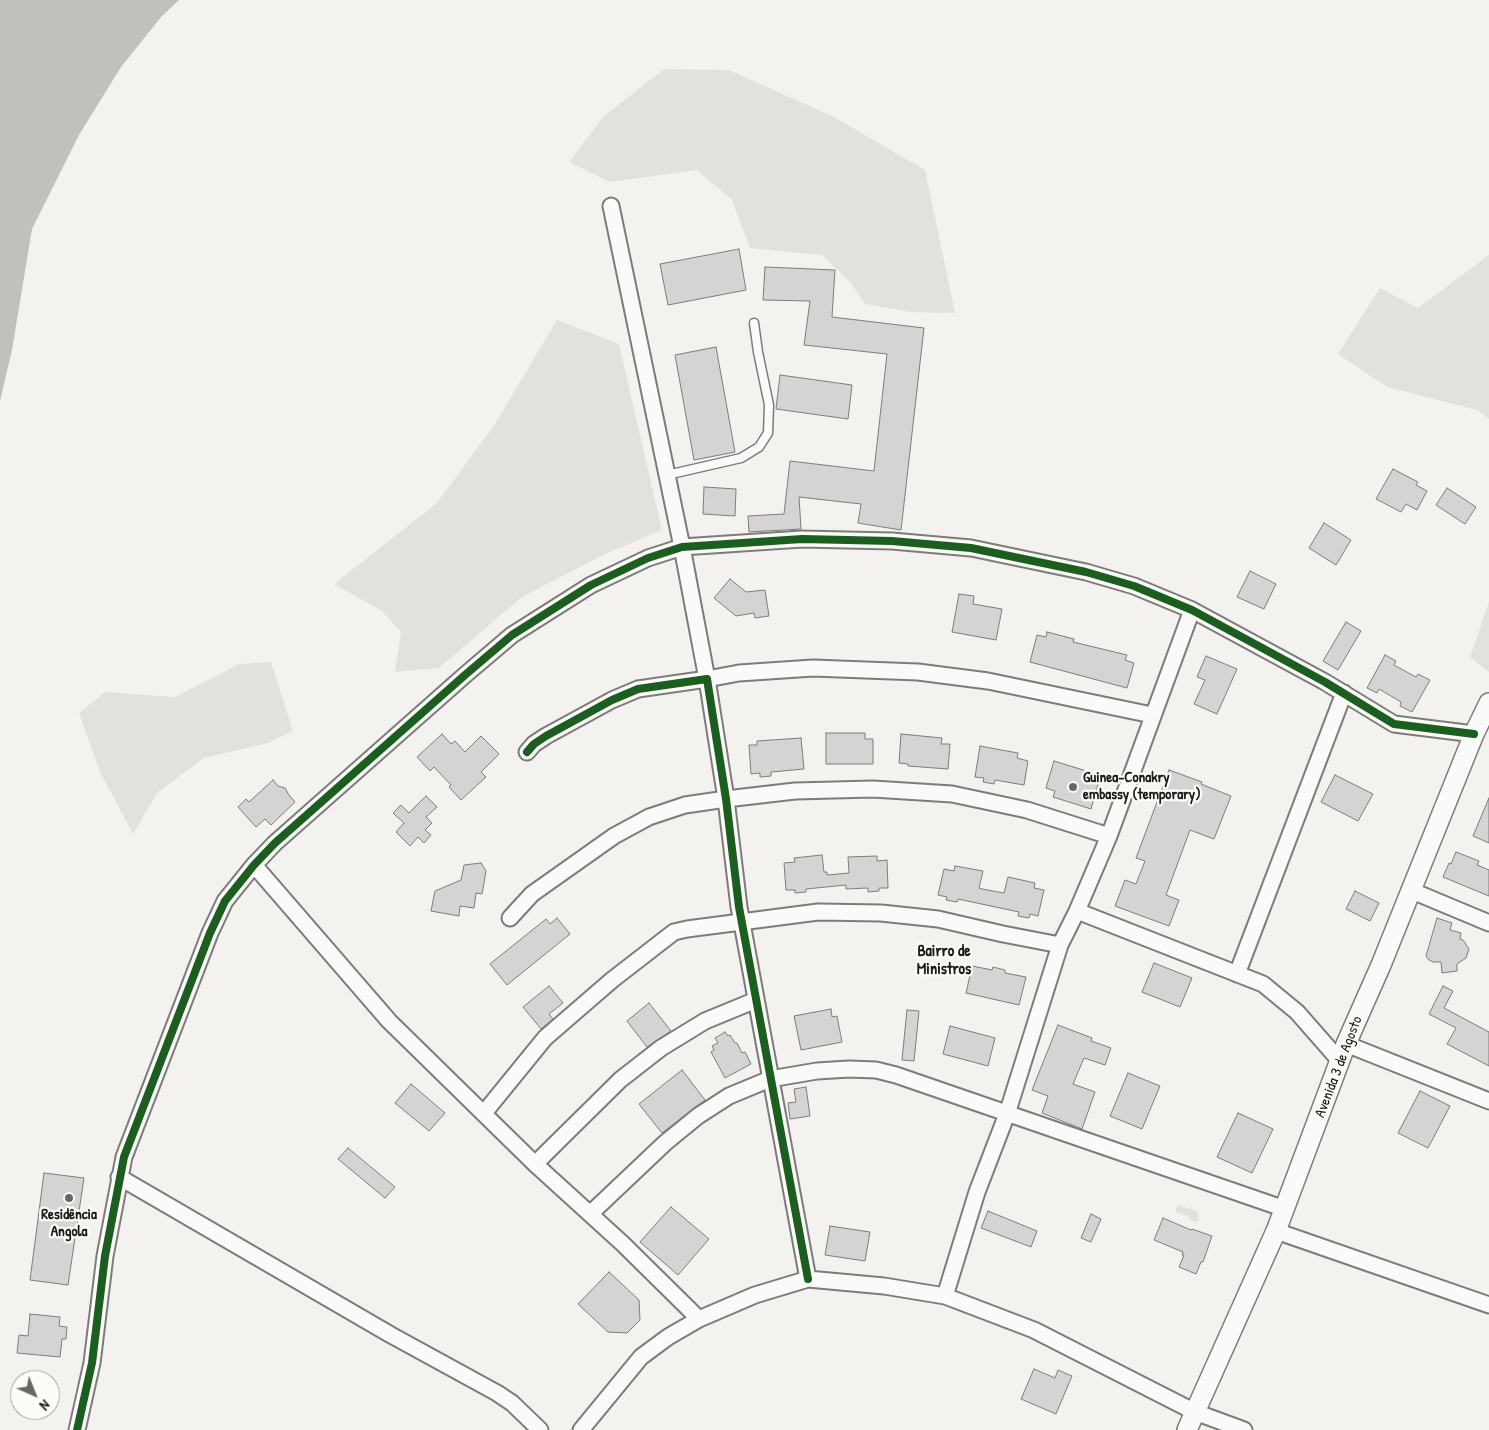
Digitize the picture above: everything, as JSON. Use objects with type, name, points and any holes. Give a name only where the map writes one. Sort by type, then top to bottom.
[{"type":"street","points":[[612,206],[707,678],[726,799],[742,922],[808,1279]]},
{"type":"street","points":[[77,1430],[92,1363],[105,1256],[124,1157],[210,933],[225,901],[254,865],[275,843],[428,707],[512,635],[591,585],[648,558],[682,547],[802,539],[892,541],[971,548],[1086,572],[1134,586],[1192,610],[1344,694],[1394,724],[1474,734]]},
{"type":"street","points":[[946,1296],[978,1192],[1007,1114],[1060,945],[1077,912],[1109,836],[1192,610]]},
{"type":"street","points":[[527,752],[534,744],[546,736],[612,700],[638,689],[739,673],[812,668],[918,672],[988,681],[1152,716]]},
{"type":"street","points":[[1237,974],[1344,694]]},
{"type":"street","name":"Avenida 3 de Agosto","points":[[1187,1430],[1276,1231],[1343,1052],[1474,734],[1489,703]]},
{"type":"street","points":[[510,918],[532,894],[614,836],[649,817],[685,805],[726,799],[795,790],[873,790],[952,794],[1027,810],[1109,836]]},
{"type":"street","points":[[254,865],[389,1021],[535,1164],[674,1293],[699,1319]]},
{"type":"street","points":[[1410,890],[1489,923]]},
{"type":"street","points":[[484,1113],[545,1038],[612,980],[664,939],[674,932],[687,928],[818,912],[881,913],[938,919],[1060,945]]},
{"type":"street","points":[[1077,912],[1263,984],[1343,1052],[1489,1101]]},
{"type":"street","points":[[535,1164],[620,1080],[661,1048],[705,1021],[756,1000]]},
{"type":"street","points":[[590,1214],[665,1143],[698,1116],[729,1096],[770,1079],[817,1071],[876,1070],[896,1075],[1284,1209]]},
{"type":"street","points":[[119,1176],[391,1335],[497,1393],[512,1403],[540,1430]]},
{"type":"street","points":[[1276,1231],[1489,1305]]},
{"type":"street","points":[[580,1430],[641,1357],[668,1337],[699,1319],[755,1295],[808,1279],[884,1286],[946,1296],[1034,1330],[1195,1412],[1244,1430]]},
{"type":"lane","points":[[667,475],[742,458],[759,447],[768,433],[770,406],[758,352],[754,323]]},
{"type":"shaded area","points":[[0,0],[179,0],[162,16],[121,67],[79,135],[32,229],[12,350],[0,401]]},
{"type":"shaded area","points":[[664,69],[729,70],[834,117],[925,170],[955,313],[911,312],[865,304],[850,282],[822,255],[750,248],[732,200],[697,170],[610,182],[569,162],[603,117]]},
{"type":"shaded area","points":[[1489,255],[1489,419],[1477,410],[1387,387],[1338,354],[1380,288],[1418,308]]},
{"type":"shaded area","points":[[557,320],[619,344],[662,530],[605,554],[522,597],[439,668],[395,672],[401,632],[382,611],[334,584],[437,503],[495,424]]},
{"type":"shaded area","points":[[1489,602],[1489,672],[1470,657]]},
{"type":"shaded area","points":[[271,662],[293,731],[268,743],[204,758],[157,793],[133,834],[100,772],[79,713],[105,692],[175,697],[239,664]]},
{"type":"shaded area","points":[[1178,1205],[1198,1211],[1199,1220],[1196,1222],[1192,1221],[1189,1217],[1177,1213]]},
{"type":"building","points":[[739,249],[746,290],[668,305],[660,264]]},
{"type":"building","points":[[765,267],[835,270],[832,317],[924,328],[901,530],[858,523],[861,504],[799,497],[801,529],[749,532],[748,516],[784,514],[790,461],[874,471],[887,354],[804,345],[810,301],[763,300]]},
{"type":"building","points":[[716,347],[735,452],[694,460],[675,355]]},
{"type":"building","points":[[780,375],[852,385],[848,419],[776,409]]},
{"type":"building","points":[[1393,469],[1418,482],[1416,485],[1427,491],[1417,510],[1406,504],[1401,512],[1376,499]]},
{"type":"building","points":[[704,487],[736,489],[735,516],[703,514]]},
{"type":"building","points":[[1447,488],[1476,507],[1465,524],[1436,505]]},
{"type":"building","points":[[1324,523],[1351,540],[1336,565],[1309,548]]},
{"type":"building","points":[[1250,571],[1276,584],[1264,609],[1237,597]]},
{"type":"building","points":[[730,579],[746,592],[765,590],[769,616],[755,618],[754,613],[736,616],[714,598]]},
{"type":"building","points":[[959,594],[974,596],[973,604],[1002,609],[996,640],[952,632]]},
{"type":"building","points":[[1346,622],[1361,631],[1338,670],[1323,661]]},
{"type":"building","points":[[1047,632],[1074,639],[1073,642],[1127,655],[1125,660],[1134,663],[1127,688],[1030,662],[1037,635],[1046,637]]},
{"type":"building","points":[[1385,655],[1396,661],[1394,665],[1416,677],[1418,674],[1430,680],[1412,712],[1400,706],[1401,702],[1379,689],[1377,693],[1367,688]]},
{"type":"building","points":[[1206,656],[1237,669],[1217,714],[1194,704],[1205,680],[1197,677]]},
{"type":"building","points":[[826,733],[865,733],[865,739],[873,739],[873,764],[826,764]]},
{"type":"building","points":[[442,734],[451,744],[455,741],[465,752],[481,736],[499,754],[481,772],[486,777],[461,800],[449,787],[451,785],[434,767],[430,771],[417,757]]},
{"type":"building","points":[[901,734],[942,738],[941,744],[950,744],[948,769],[908,766],[908,764],[899,763]]},
{"type":"building","points":[[801,738],[804,769],[771,772],[771,776],[760,777],[760,773],[751,774],[749,745],[757,745],[757,741]]},
{"type":"building","points":[[980,746],[1018,753],[1017,758],[1028,761],[1024,785],[995,780],[994,784],[983,782],[984,778],[975,777]]},
{"type":"building","points":[[1054,761],[1093,773],[1091,779],[1099,781],[1091,809],[1053,797],[1055,791],[1046,788]]},
{"type":"building","points":[[1169,770],[1202,782],[1201,784],[1231,796],[1214,839],[1190,830],[1166,895],[1179,900],[1169,926],[1115,906],[1125,880],[1136,884],[1145,861],[1136,858]]},
{"type":"building","points":[[1335,775],[1373,794],[1358,821],[1321,802]]},
{"type":"building","points":[[273,780],[278,786],[285,788],[295,802],[271,825],[265,819],[256,827],[238,807],[246,799],[249,802]]},
{"type":"building","points":[[426,796],[437,807],[426,817],[432,823],[425,830],[431,835],[424,843],[418,837],[410,846],[396,832],[404,823],[393,813],[401,805],[409,813]]},
{"type":"building","points":[[1489,798],[1489,843],[1473,836]]},
{"type":"building","points":[[1456,852],[1479,861],[1477,865],[1489,870],[1489,896],[1443,877]]},
{"type":"building","points":[[822,855],[824,872],[827,872],[827,875],[849,873],[848,857],[877,856],[877,861],[887,860],[888,888],[879,888],[879,891],[868,892],[868,888],[846,889],[846,885],[806,889],[806,892],[795,893],[795,890],[786,890],[784,863],[795,862],[794,858]]},
{"type":"building","points":[[481,863],[486,871],[482,894],[476,893],[474,908],[460,906],[459,916],[431,911],[435,891],[461,880],[464,865]]},
{"type":"building","points":[[955,866],[983,871],[979,888],[982,889],[1004,893],[1008,877],[1035,883],[1034,888],[1044,890],[1038,916],[1030,914],[1029,918],[1018,916],[1019,912],[958,899],[957,902],[946,900],[947,897],[938,895],[944,869],[954,871]]},
{"type":"building","points":[[1355,891],[1379,903],[1370,921],[1346,909]]},
{"type":"building","points":[[557,918],[570,934],[507,985],[490,964],[546,919],[550,924]]},
{"type":"building","points":[[1437,918],[1452,923],[1450,930],[1461,933],[1460,939],[1463,940],[1469,949],[1466,958],[1457,964],[1457,971],[1442,973],[1441,962],[1433,962],[1426,956]]},
{"type":"building","points":[[1154,963],[1192,978],[1180,1007],[1142,992]]},
{"type":"building","points":[[972,966],[992,970],[993,967],[1005,970],[1005,973],[1026,977],[1019,1005],[966,993]]},
{"type":"building","points":[[549,986],[563,1003],[549,1014],[553,1019],[541,1029],[523,1007]]},
{"type":"building","points":[[1443,986],[1453,991],[1444,1008],[1489,1032],[1489,1066],[1447,1044],[1456,1028],[1429,1014]]},
{"type":"building","points":[[649,1003],[671,1031],[647,1047],[627,1021]]},
{"type":"building","points":[[831,1009],[832,1017],[837,1016],[842,1042],[801,1050],[794,1016]]},
{"type":"building","points":[[907,1010],[919,1011],[914,1061],[902,1060]]},
{"type":"building","points":[[1058,1025],[1092,1038],[1091,1041],[1111,1048],[1105,1065],[1084,1058],[1073,1084],[1095,1092],[1082,1129],[1042,1113],[1048,1096],[1032,1090]]},
{"type":"building","points":[[950,1026],[995,1038],[988,1066],[943,1054]]},
{"type":"building","points":[[725,1032],[737,1043],[742,1053],[745,1052],[751,1064],[725,1078],[711,1052],[714,1050],[712,1046],[718,1043],[715,1038]]},
{"type":"building","points":[[682,1070],[705,1100],[662,1133],[639,1104]]},
{"type":"building","points":[[1128,1073],[1160,1086],[1142,1129],[1110,1116]]},
{"type":"building","points":[[411,1084],[445,1113],[429,1131],[395,1103]]},
{"type":"building","points":[[806,1087],[810,1116],[790,1119],[788,1103],[796,1102],[794,1089]]},
{"type":"building","points":[[1420,1091],[1450,1106],[1428,1148],[1398,1133]]},
{"type":"building","points":[[1238,1113],[1273,1129],[1252,1173],[1217,1157]]},
{"type":"building","points":[[348,1148],[395,1187],[385,1198],[338,1159]]},
{"type":"building","points":[[44,1173],[84,1178],[68,1285],[30,1280]]},
{"type":"building","points":[[671,1207],[709,1239],[678,1275],[640,1242]]},
{"type":"building","points":[[988,1211],[1037,1231],[1031,1247],[981,1228]]},
{"type":"building","points":[[1091,1214],[1101,1219],[1091,1242],[1081,1238]]},
{"type":"building","points":[[1163,1218],[1191,1230],[1212,1236],[1203,1262],[1201,1262],[1196,1274],[1179,1267],[1184,1255],[1182,1255],[1183,1252],[1154,1240]]},
{"type":"building","points":[[830,1226],[870,1232],[865,1261],[825,1255]]},
{"type":"building","points":[[609,1272],[639,1300],[640,1320],[627,1333],[608,1332],[578,1304]]},
{"type":"building","points":[[30,1314],[60,1317],[59,1326],[67,1327],[66,1339],[62,1339],[60,1357],[17,1353],[19,1335],[28,1336]]},
{"type":"building","points":[[1034,1369],[1055,1378],[1058,1370],[1072,1376],[1056,1414],[1021,1399]]},
{"type":"cycle path","points":[[77,1430],[92,1363],[105,1256],[124,1157],[210,933],[225,901],[254,865],[275,843],[465,675],[512,635],[591,585],[648,558],[682,547],[802,539],[892,541],[971,548],[1086,572],[1134,586],[1192,610],[1325,682],[1394,724],[1474,734]]},
{"type":"cycle path","points":[[527,752],[534,744],[546,736],[612,700],[638,689],[707,679],[726,799],[739,907],[808,1279]]},
{"type":"place","name":"Guinea-Conakry embassy (temporary)","points":[[1073,787]]},
{"type":"place","name":"Residência Angola","points":[[69,1198]]},
{"type":"district","name":"Bairro de Ministros","points":[[944,961]]}]
